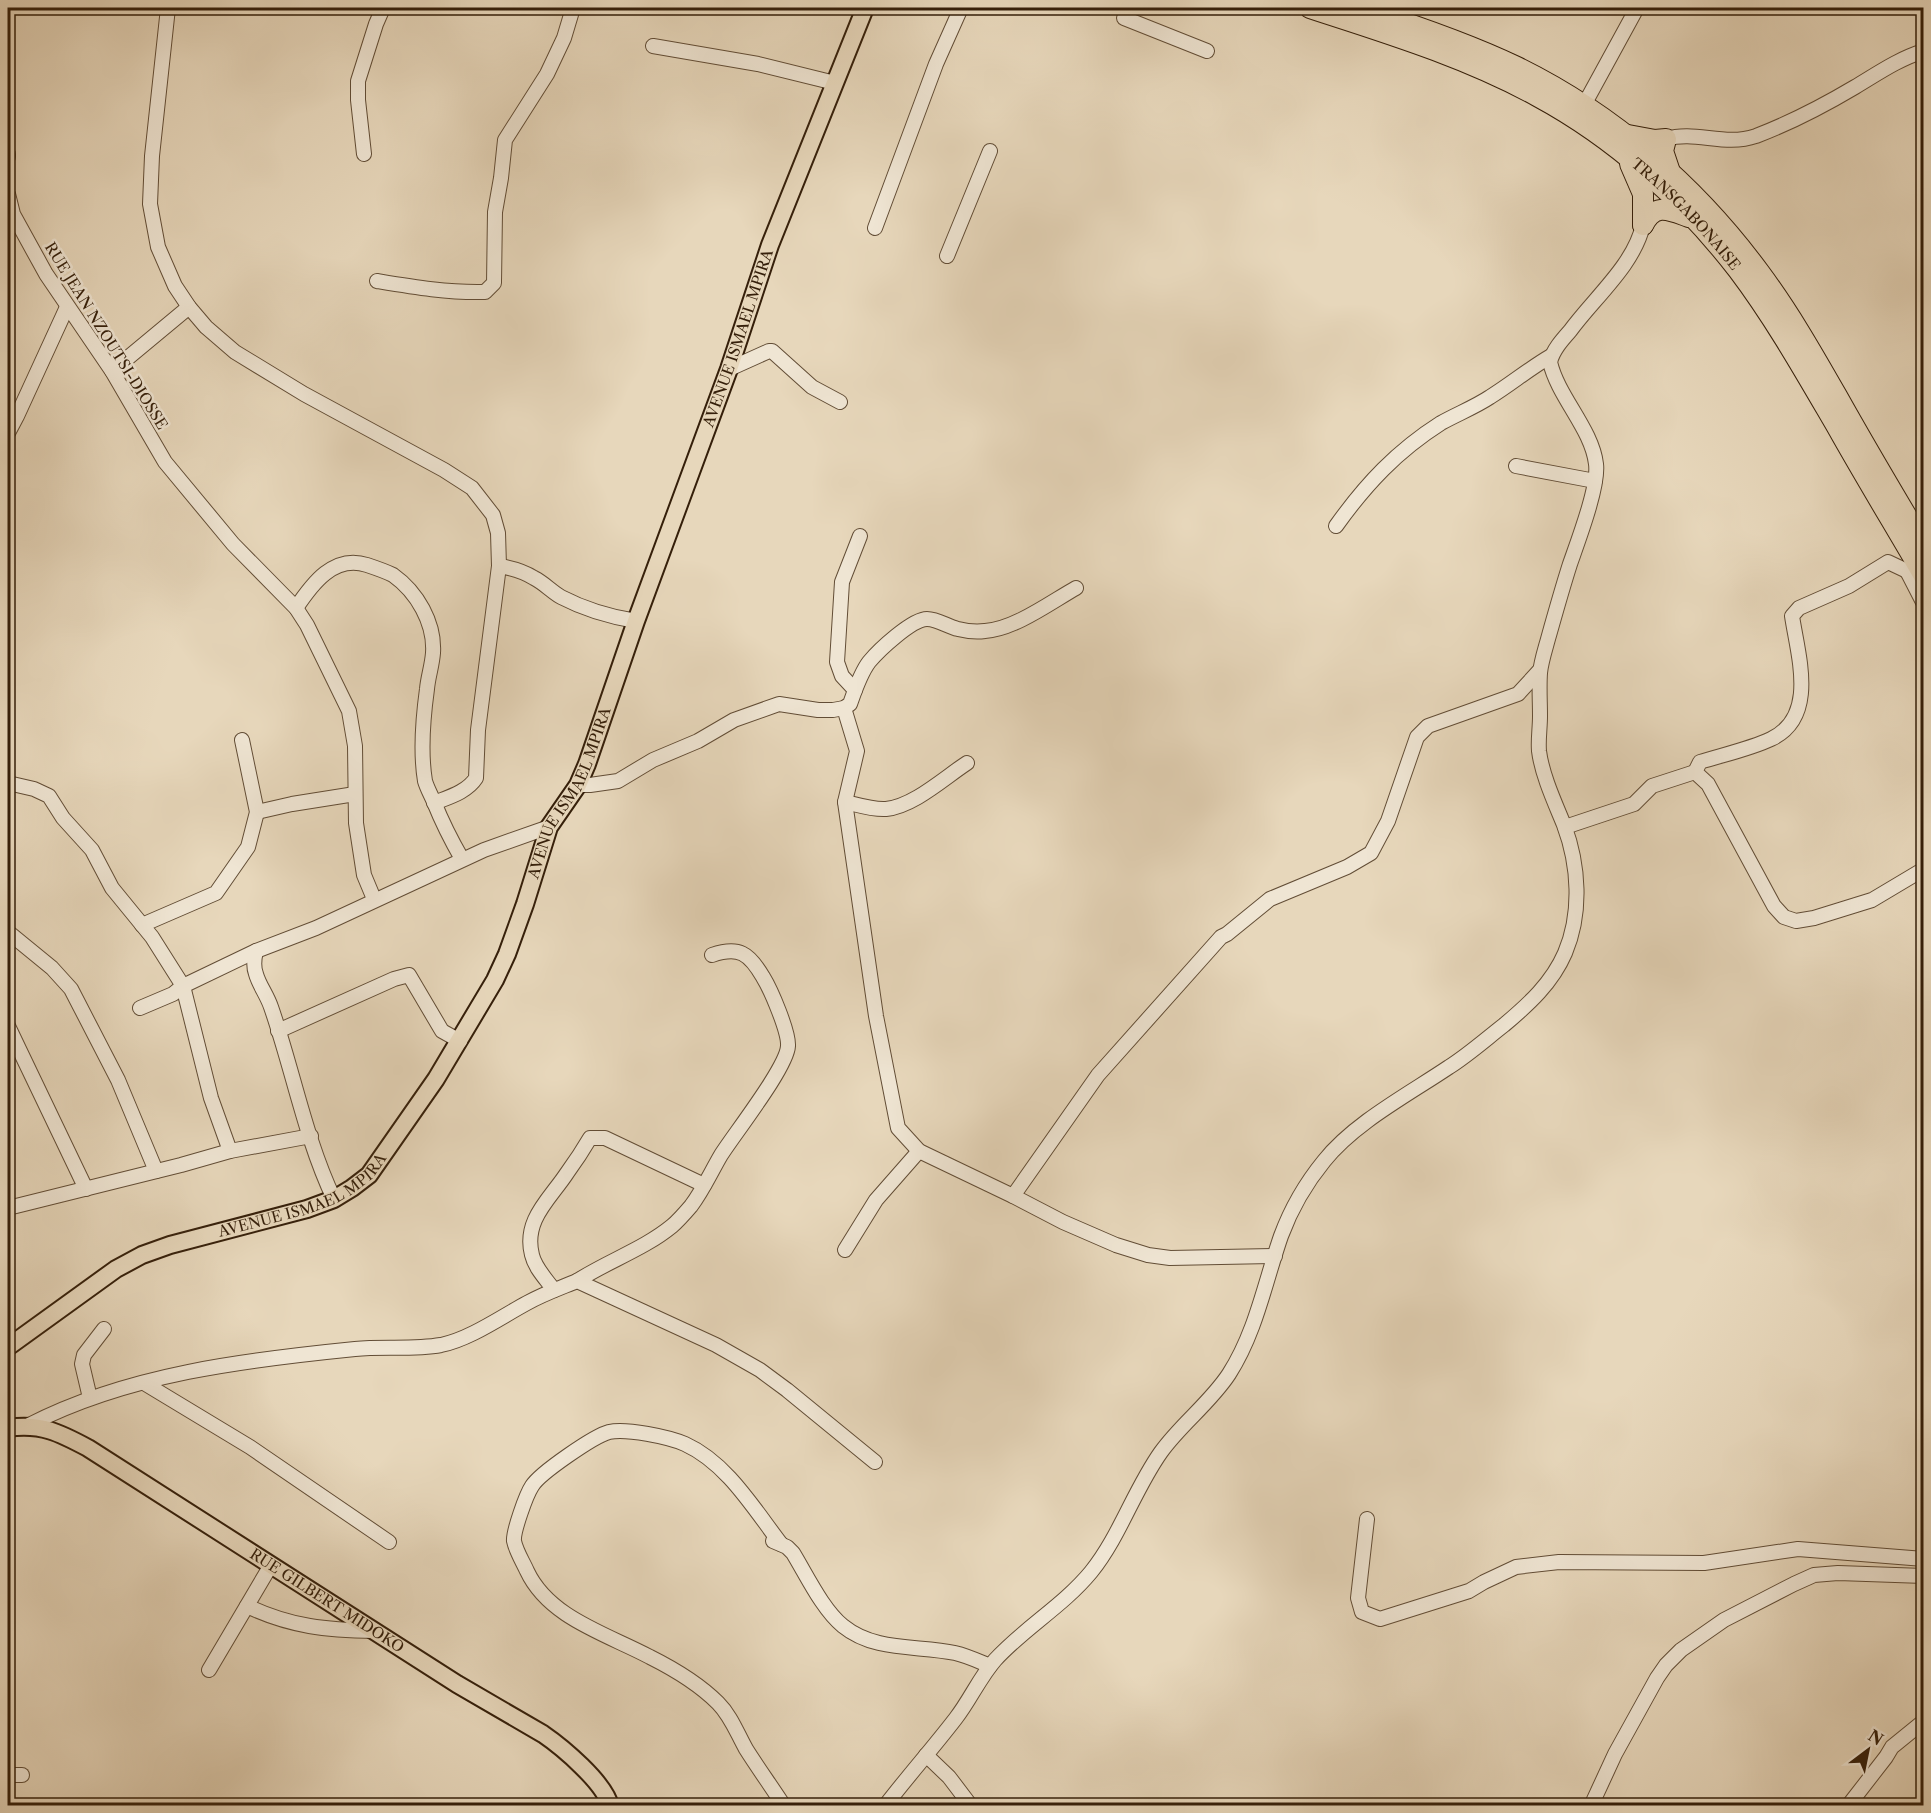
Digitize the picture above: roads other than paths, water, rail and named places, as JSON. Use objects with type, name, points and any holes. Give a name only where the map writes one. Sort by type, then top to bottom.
[{"type":"highway","name":"TRANSGABONAISE","points":[[1310,8],[1437,51],[1500,76],[1581,122],[1627,156],[1666,190],[1739,271],[1760,301],[1817,394],[1918,574]]},
{"type":"highway","points":[[1361,8],[1387,13],[1512,65],[1584,105],[1626,135],[1655,140],[1666,139],[1663,151],[1670,172]]},
{"type":"highway","name":"TRANSGABONAISE","points":[[1626,135],[1698,199],[1737,242],[1779,299],[1923,544]]},
{"type":"highway","points":[[1627,156],[1643,194],[1643,225]]},
{"type":"highway","points":[[1643,225],[1654,212],[1664,209],[1696,221]]},
{"type":"main road","name":"AVENUE ISMAEL MPIRA","points":[[8,1347],[116,1269],[142,1255],[170,1245],[307,1209],[352,1188],[369,1175],[414,1112],[460,1041],[495,980],[507,954],[549,827],[578,785],[587,764],[636,621],[729,369],[770,245],[865,8]]},
{"type":"main road","points":[[8,1428],[29,1425]]},
{"type":"main road","name":"RUE GILBERT MIDOKO","points":[[29,1425],[47,1428],[65,1435],[88,1448],[483,1700],[556,1743],[582,1767],[611,1803]]},
{"type":"street","points":[[168,8],[152,156],[150,204],[158,247],[166,268],[189,307],[220,340],[251,362],[304,394],[444,470],[472,488],[494,515],[498,533],[499,566],[478,730],[476,778],[464,790],[434,803]]},
{"type":"street","points":[[364,154],[358,81],[383,8]]},
{"type":"street","points":[[377,281],[424,290],[452,292],[485,292],[494,283],[495,212],[505,140],[547,75],[564,38],[573,8]]},
{"type":"street","points":[[875,228],[936,64],[961,8]]},
{"type":"street","points":[[1584,105],[1637,8]]},
{"type":"street","points":[[1124,18],[1207,51]]},
{"type":"street","points":[[653,46],[758,64],[835,82]]},
{"type":"street","points":[[1666,139],[1682,135],[1729,141],[1756,136],[1818,108],[1890,66],[1923,51]]},
{"type":"street","points":[[947,256],[990,151]]},
{"type":"street","name":"RUE JEAN NZOUTSI-DIOSSE","points":[[8,194],[13,214],[46,274],[112,371],[155,447],[172,472],[233,544],[296,608],[307,625],[349,711],[355,746],[356,824],[364,875],[374,899]]},
{"type":"street","points":[[1336,526],[1372,479],[1415,441],[1443,422],[1488,398],[1551,356],[1632,255],[1640,241],[1643,225]]},
{"type":"street","points":[[8,433],[67,307]]},
{"type":"street","points":[[112,371],[189,307]]},
{"type":"street","points":[[729,369],[772,351],[812,387],[840,402]]},
{"type":"street","points":[[885,1806],[957,1717],[990,1666],[1005,1650],[1071,1594],[1090,1573],[1162,1450],[1228,1376],[1253,1324],[1281,1238],[1296,1202],[1327,1157],[1366,1123],[1464,1057],[1519,1012],[1547,984],[1564,954],[1571,936],[1574,916],[1575,865],[1573,852],[1539,752],[1540,670],[1562,587],[1579,539],[1597,466],[1594,453],[1551,368],[1551,356]]},
{"type":"street","points":[[1516,466],[1595,481]]},
{"type":"street","points":[[855,690],[842,676],[837,662],[842,582],[860,536]]},
{"type":"street","points":[[296,608],[309,589],[326,572],[341,564],[359,562],[391,574],[406,586],[418,601],[432,634],[433,652],[427,687],[423,738],[426,783],[447,833],[462,859]]},
{"type":"street","points":[[1565,827],[1634,804],[1652,786],[1695,772],[1700,762],[1773,738],[1793,722],[1801,706],[1802,677],[1792,616],[1799,608],[1849,586],[1888,562],[1918,574],[1923,604]]},
{"type":"street","points":[[499,566],[516,569],[580,606],[636,621]]},
{"type":"street","points":[[578,785],[618,781],[653,760],[698,741],[734,720],[779,704],[818,710],[844,708],[850,704],[868,663],[886,645],[915,623],[925,619],[958,629],[987,631],[1023,618],[1076,588]]},
{"type":"street","points":[[1013,1196],[1098,1075],[1221,937],[1270,899],[1347,867],[1371,854],[1388,821],[1421,731],[1428,726],[1518,694],[1540,670]]},
{"type":"street","points":[[844,708],[858,751],[845,802],[876,1016],[898,1128],[919,1151],[1063,1222],[1116,1245],[1148,1255],[1170,1258],[1275,1256]]},
{"type":"street","points":[[142,925],[216,893],[248,847],[256,812],[242,740]]},
{"type":"street","points":[[845,802],[885,809],[902,805],[967,763]]},
{"type":"street","points":[[1695,772],[1708,784],[1774,906],[1784,917],[1796,921],[1814,918],[1872,900],[1923,869]]},
{"type":"street","points":[[8,783],[34,789],[49,796],[63,818],[92,850],[122,903],[152,937],[183,986],[211,1098],[230,1151]]},
{"type":"street","points":[[256,812],[355,794]]},
{"type":"street","points":[[140,1008],[173,994],[183,986],[256,951],[316,927],[462,859],[549,827]]},
{"type":"street","points":[[8,932],[52,968],[71,989],[118,1080],[156,1172]]},
{"type":"street","points":[[256,951],[254,962],[256,975],[271,1005],[325,1181],[333,1198]]},
{"type":"street","points":[[29,1425],[90,1398],[206,1368],[359,1348],[426,1347],[442,1344],[468,1335],[554,1290],[577,1281],[661,1234],[674,1225],[690,1206],[777,1072],[788,1048],[783,1024],[765,980],[754,962],[740,951],[726,951],[712,955]]},
{"type":"street","points":[[278,1031],[394,979],[409,975],[442,1031],[460,1041]]},
{"type":"street","points":[[8,1026],[86,1189]]},
{"type":"street","points":[[8,1208],[156,1172],[230,1151],[311,1137]]},
{"type":"street","points":[[554,1290],[532,1255],[532,1227],[537,1212],[590,1138],[605,1138],[704,1185]]},
{"type":"street","points":[[845,1250],[876,1200],[919,1151]]},
{"type":"street","points":[[577,1281],[716,1345],[760,1370],[875,1462]]},
{"type":"street","points":[[90,1398],[82,1364],[84,1355],[104,1329]]},
{"type":"street","points":[[144,1383],[250,1447],[389,1542]]},
{"type":"street","points":[[784,1806],[746,1748],[730,1718],[718,1703],[675,1671],[595,1631],[547,1599],[535,1587],[514,1541],[522,1507],[532,1484],[582,1445],[610,1431],[645,1433],[684,1444],[712,1461],[734,1483],[775,1542],[794,1553],[832,1614],[842,1625],[856,1635],[889,1645],[954,1653],[990,1666]]},
{"type":"street","points":[[1367,1520],[1358,1598],[1362,1612],[1380,1619],[1469,1591],[1516,1567],[1559,1562],[1704,1563],[1798,1549],[1923,1559]]},
{"type":"street","points":[[209,1670],[272,1565]]},
{"type":"street","points":[[1591,1806],[1616,1754],[1666,1665],[1681,1650],[1724,1620],[1814,1575],[1838,1573],[1923,1576]]},
{"type":"street","points":[[247,1606],[284,1622],[316,1627],[375,1631]]},
{"type":"street","points":[[1851,1804],[1892,1747],[1923,1721]]},
{"type":"street","points":[[926,1755],[949,1777],[970,1806]]},
{"type":"street","points":[[8,1775],[22,1775]]}]
